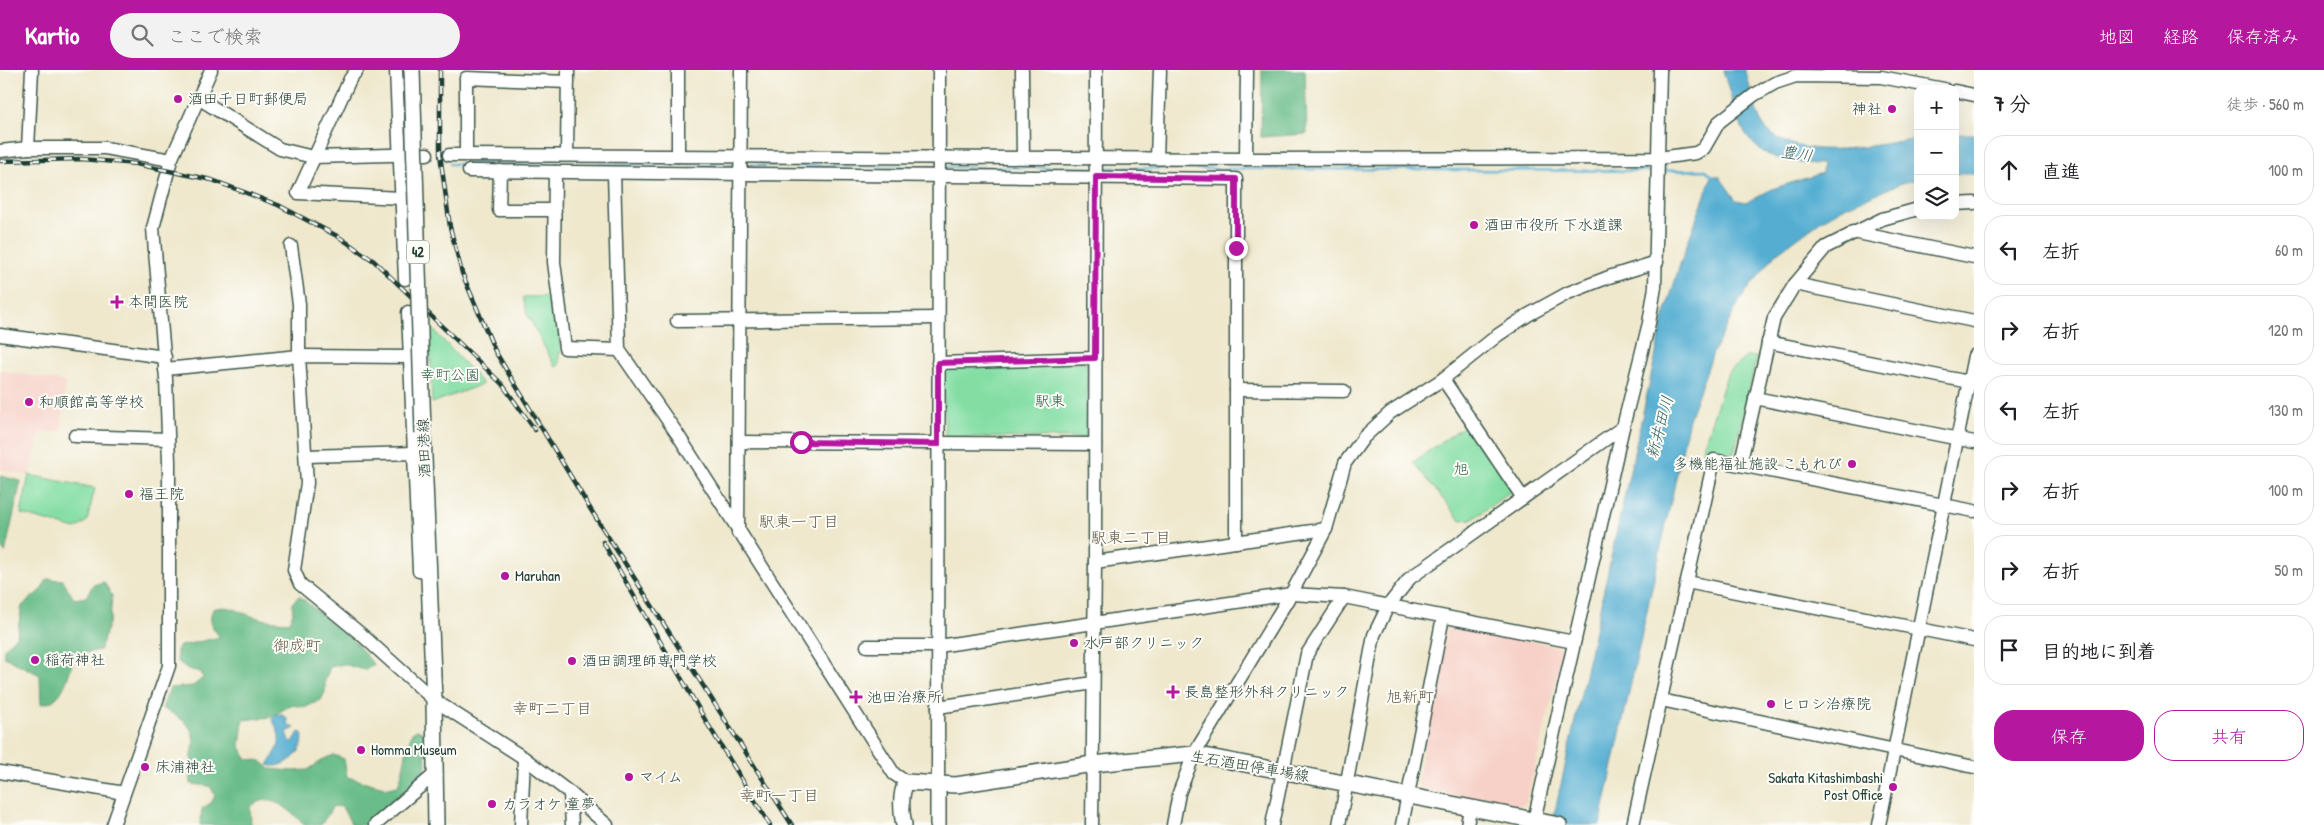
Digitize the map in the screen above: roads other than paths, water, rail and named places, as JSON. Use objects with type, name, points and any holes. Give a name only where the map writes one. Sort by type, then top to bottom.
[{"type":"main road","name":"酒田港線","points":[[412,70],[423,433],[434,700],[436,825]]},
{"type":"main road","name":"生石酒田停車場線","points":[[906,782],[956,785],[1093,764],[1194,754],[1408,795],[1537,823],[1559,825]]},
{"type":"main road","points":[[904,825],[902,790],[906,782]]},
{"type":"main road","points":[[938,784],[938,825]]},
{"type":"street","points":[[28,148],[32,70]]},
{"type":"street","points":[[115,824],[124,793],[169,666],[168,439],[165,363],[153,228],[171,160],[210,70]]},
{"type":"street","points":[[357,70],[350,79],[298,193],[401,198]]},
{"type":"street","points":[[396,70],[405,279]]},
{"type":"street","points":[[678,70],[678,156]]},
{"type":"street","points":[[738,533],[741,70]]},
{"type":"street","points":[[938,784],[938,157],[940,70]]},
{"type":"street","points":[[1022,70],[1022,157]]},
{"type":"street","points":[[1092,825],[1095,562],[1096,70]]},
{"type":"street","points":[[1157,158],[1160,70]]},
{"type":"street","points":[[1246,159],[1247,70]]},
{"type":"street","points":[[1537,823],[1574,642],[1623,427],[1649,323],[1655,287],[1660,158],[1660,70]]},
{"type":"street","points":[[466,155],[466,74],[568,76],[567,155]]},
{"type":"street","points":[[449,155],[1246,159],[1660,158],[1696,153],[1704,148],[1719,122],[1754,95],[1776,83],[1796,76],[1881,77],[1923,85]]},
{"type":"street","points":[[1959,92],[1974,95]]},
{"type":"street","points":[[198,98],[280,149],[313,157],[427,154]]},
{"type":"street","points":[[0,151],[28,148],[105,148],[171,160]]},
{"type":"street","points":[[523,172],[524,155]]},
{"type":"street","points":[[469,171],[1236,179],[1236,542]]},
{"type":"street","points":[[500,171],[499,210],[555,210]]},
{"type":"street","points":[[555,172],[554,262],[565,348],[619,350]]},
{"type":"street","points":[[614,173],[619,350],[678,435],[738,533],[894,774],[906,782]]},
{"type":"street","points":[[1959,204],[1974,203]]},
{"type":"street","points":[[1740,465],[1774,318],[1795,284],[1826,247],[1882,219],[1914,210]]},
{"type":"street","points":[[1853,232],[1974,257]]},
{"type":"street","points":[[291,246],[299,304],[299,356],[308,483],[294,570],[300,584],[362,635],[434,700],[524,758],[570,793],[607,825]]},
{"type":"street","points":[[1173,825],[1179,793],[1194,754],[1291,594],[1326,529],[1345,463],[1364,436],[1390,413],[1443,379],[1498,335],[1528,315],[1568,294],[1609,277],[1657,262]]},
{"type":"street","points":[[1795,284],[1974,321]]},
{"type":"street","points":[[408,312],[408,357],[415,453],[419,571],[429,572]]},
{"type":"street","points":[[677,321],[938,318]]},
{"type":"street","points":[[0,335],[165,363],[299,356],[408,357]]},
{"type":"street","points":[[1768,342],[1971,382]]},
{"type":"street","points":[[1879,825],[1957,439],[1971,382],[1974,356]]},
{"type":"street","points":[[938,363],[1095,358]]},
{"type":"street","points":[[1443,379],[1523,498]]},
{"type":"street","points":[[1236,390],[1344,390]]},
{"type":"street","points":[[1755,398],[1974,442]]},
{"type":"street","points":[[1339,825],[1374,635],[1388,606],[1410,578],[1623,427]]},
{"type":"street","points":[[75,436],[168,439]]},
{"type":"street","points":[[739,442],[1095,444]]},
{"type":"street","points":[[306,456],[366,456],[415,453]]},
{"type":"street","points":[[1633,825],[1714,460],[1974,511]]},
{"type":"street","points":[[1095,562],[1326,529]]},
{"type":"street","points":[[1687,582],[1974,640]]},
{"type":"street","points":[[867,646],[938,646],[1291,594],[1344,598],[1574,642]]},
{"type":"street","points":[[1272,825],[1307,654],[1344,598]]},
{"type":"street","points":[[1402,825],[1443,617]]},
{"type":"street","points":[[938,707],[1094,683]]},
{"type":"street","points":[[1661,700],[1894,751],[1974,766]]},
{"type":"street","points":[[521,825],[524,758]]},
{"type":"street","points":[[0,772],[124,793]]},
{"type":"street","points":[[375,825],[435,774]]},
{"type":"street","points":[[570,793],[572,825]]},
{"type":"street","points":[[1467,825],[1470,809]]},
{"type":"water","points":[[1723,70],[1745,70],[1755,106],[1763,125],[1777,137],[1794,145],[1814,149],[1858,148],[1914,139],[1914,180],[1902,183],[1847,206],[1819,222],[1777,253],[1741,298],[1713,353],[1689,419],[1600,825],[1552,825],[1664,317],[1681,261],[1712,176],[1719,176],[1736,200],[1747,202],[1772,189],[1822,173],[1823,164],[1778,158],[1763,151],[1751,141],[1736,112]]},
{"type":"water","points":[[1959,134],[1974,134],[1974,174],[1959,174]]},
{"type":"water","points":[[280,714],[287,718],[288,724],[295,728],[287,732],[290,741],[293,742],[299,732],[302,733],[303,740],[293,758],[281,765],[268,765],[279,743],[278,732],[272,719]]},
{"type":"waterway","points":[[450,164],[736,165]]},
{"type":"waterway","points":[[744,165],[936,167]]},
{"type":"waterway","points":[[944,167],[1091,168]]},
{"type":"waterway","points":[[1099,168],[1653,171]]},
{"type":"waterway","points":[[1661,171],[1706,170],[1713,177]]},
{"type":"railway","points":[[440,70],[440,154],[450,227],[462,273],[495,351],[591,510],[792,825]]},
{"type":"railway","points":[[0,161],[82,159],[136,164],[212,180],[278,205],[339,237],[374,261],[502,384],[535,430]]},
{"type":"railway","points":[[603,542],[707,723],[770,825]]},
{"type":"place","name":"酒田千日町郵便局","points":[[178,99]]},
{"type":"place","name":"神社","points":[[1892,109]]},
{"type":"place","name":"酒田市役所 下水道課","points":[[1474,225]]},
{"type":"place","name":"本間医院","points":[[117,302]]},
{"type":"place","name":"和順館高等学校","points":[[29,402]]},
{"type":"place","name":"多機能福祉施設 こもれび","points":[[1852,464]]},
{"type":"place","name":"福王院","points":[[129,494]]},
{"type":"place","name":"Maruhan","points":[[505,576]]},
{"type":"place","name":"水戸部クリニック","points":[[1074,643]]},
{"type":"place","name":"稲荷神社","points":[[35,660]]},
{"type":"place","name":"酒田調理師専門学校","points":[[572,661]]},
{"type":"place","name":"長島整形外科クリニック","points":[[1173,692]]},
{"type":"place","name":"池田治療所","points":[[856,697]]},
{"type":"place","name":"ヒロシ治療院","points":[[1771,704]]},
{"type":"place","name":"Homma Museum","points":[[361,750]]},
{"type":"place","name":"床浦神社","points":[[145,767]]},
{"type":"place","name":"マイム","points":[[629,777]]},
{"type":"place","name":"Sakata Kitashimbashi Post Office","points":[[1893,787]]},
{"type":"place","name":"カラオケ 童夢","points":[[492,804]]},
{"type":"district","name":"駅東一丁目","points":[[799,521]]},
{"type":"district","name":"駅東二丁目","points":[[1131,537]]},
{"type":"district","name":"御成町","points":[[297,645]]},
{"type":"district","name":"旭新町","points":[[1410,696]]},
{"type":"district","name":"幸町二丁目","points":[[552,708]]},
{"type":"district","name":"幸町一丁目","points":[[779,795]]},
{"type":"water label","name":"豊川","points":[[1797,153]]},
{"type":"water label","name":"新井田川","points":[[1659,427]]},
{"type":"park label","name":"幸町公園","points":[[450,375]]},
{"type":"park label","name":"駅東","points":[[1050,401]]},
{"type":"park label","name":"旭","points":[[1461,469]]}]
